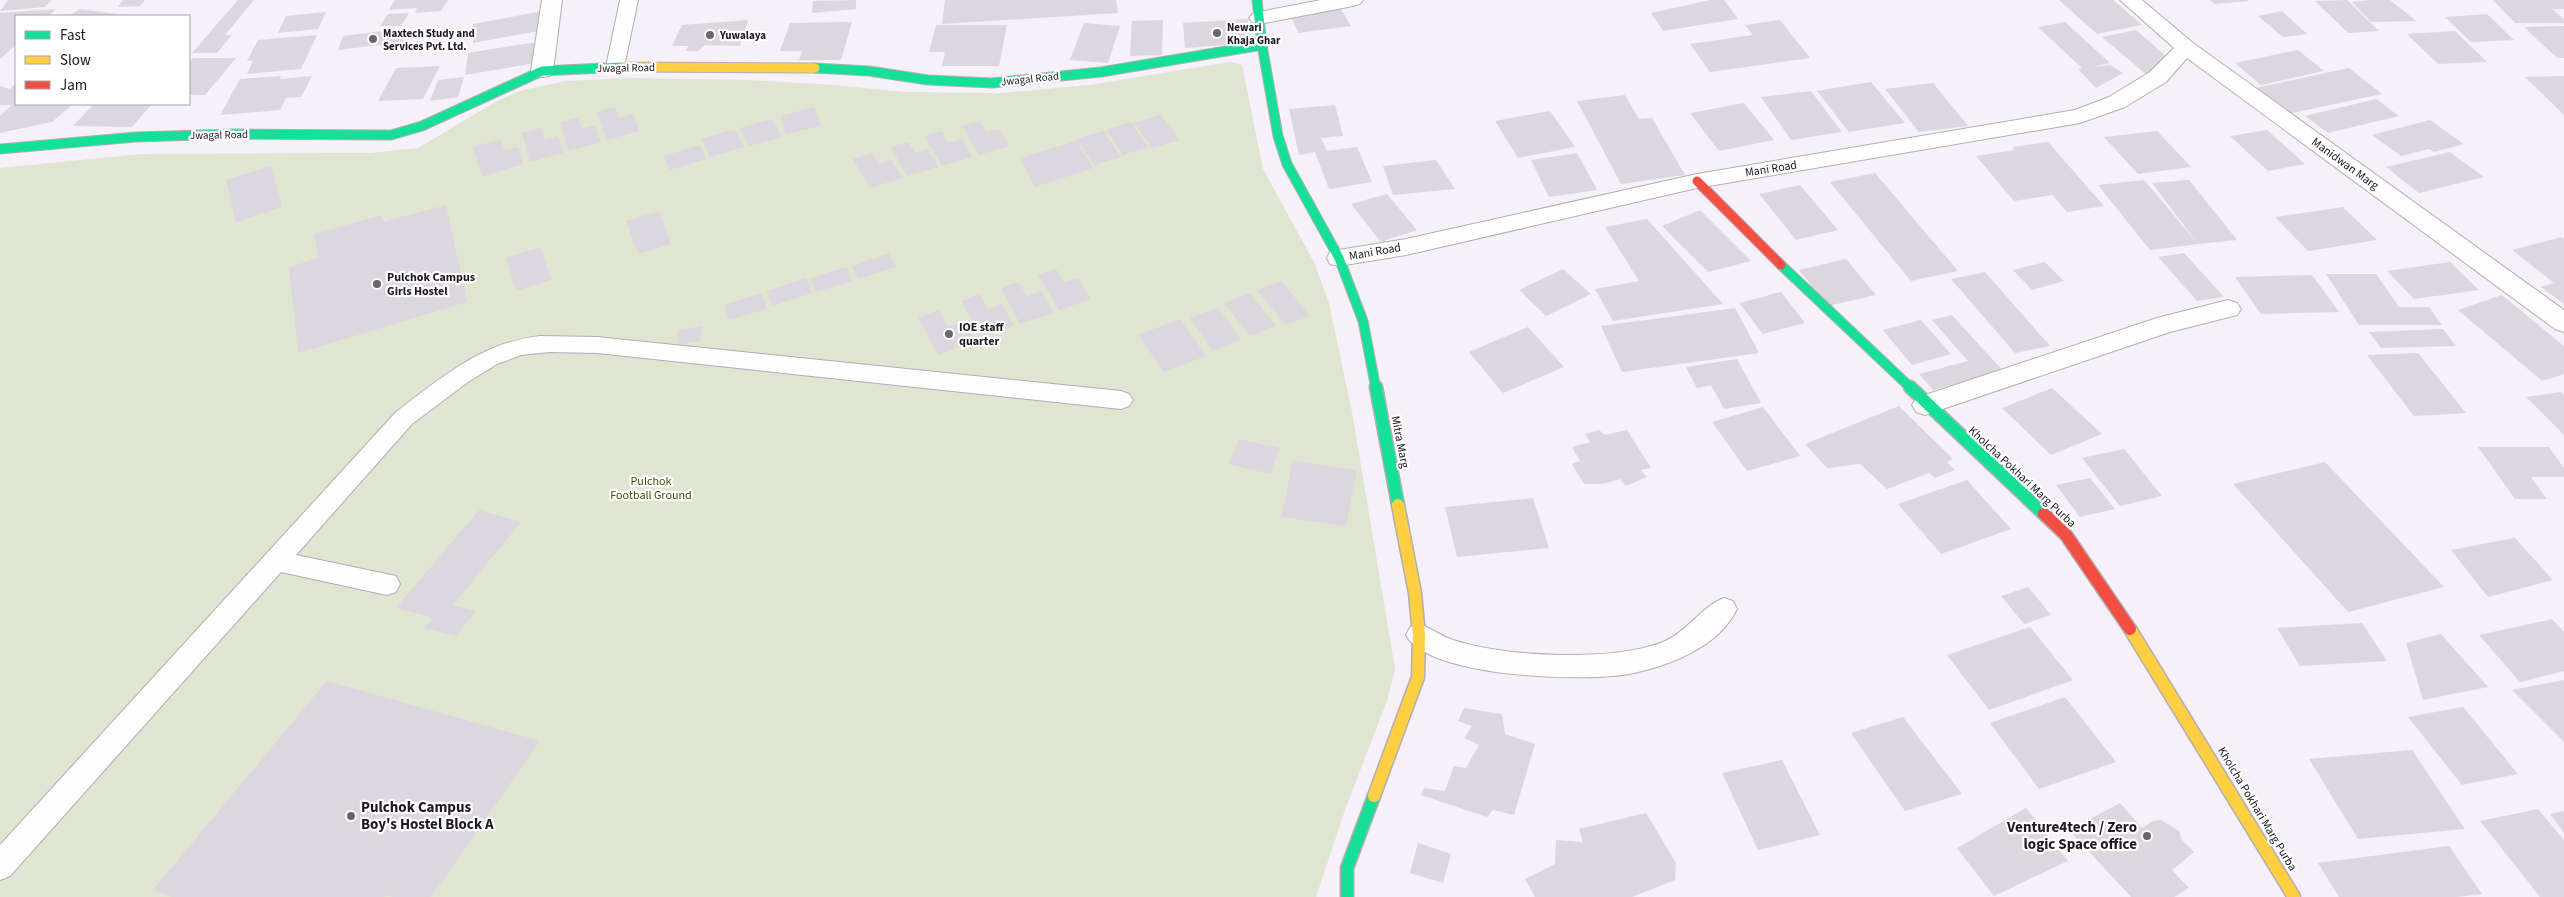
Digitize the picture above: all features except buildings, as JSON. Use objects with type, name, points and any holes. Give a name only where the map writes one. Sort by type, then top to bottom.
[{"type":"street","points":[[542,71],[552,0]]},
{"type":"street","points":[[1258,9],[1353,0]]},
{"type":"street","name":"Manidwan Marg","points":[[2130,0],[2186,47],[2564,323]]},
{"type":"street","name":"Mitra Marg","points":[[1258,9],[1262,46],[1278,136],[1287,164],[1339,258],[1363,322],[1415,593],[1419,636],[1418,677],[1347,868],[1347,897]]},
{"type":"street","name":"Jwagal Road","points":[[0,149],[136,137],[234,134],[391,135],[422,126],[492,92],[542,71],[615,67],[831,68],[869,71],[928,80],[992,84],[1101,72],[1262,46]]},
{"type":"street","name":"Mani Road","points":[[1339,258],[1406,247],[1697,181],[2080,116],[2117,102],[2158,77],[2186,47]]},
{"type":"street","name":"Kholcha Pokhari Marg Purba","points":[[1697,181],[1925,404],[2066,535],[2116,606],[2294,897]]},
{"type":"street","points":[[1925,404],[2166,324],[2228,310]]},
{"type":"lane","points":[[615,67],[629,0]]},
{"type":"lane","points":[[0,866],[404,418],[468,370],[494,355],[522,347],[553,344],[597,345],[1121,400]]},
{"type":"lane","points":[[276,561],[387,584]]},
{"type":"lane","points":[[1419,636],[1446,650],[1485,658],[1538,665],[1594,667],[1638,661],[1674,648],[1700,632],[1724,609]]},
{"type":"green space","name":"Pulchok Football Ground","points":[[1231,62],[1242,65],[1263,169],[1315,264],[1329,303],[1352,412],[1395,669],[1388,698],[1345,810],[1316,897],[0,897],[0,168],[141,154],[370,153],[418,148],[499,100],[523,90],[566,81],[631,78],[747,80],[833,85],[905,92],[1002,93],[1089,85]]},
{"type":"traffic: fast","points":[[1257,0],[1262,45],[1278,136],[1287,164],[1339,258],[1363,321],[1398,505]]},
{"type":"traffic: fast","points":[[815,68],[869,71],[928,80],[992,83],[1101,72],[1262,45]]},
{"type":"traffic: fast","points":[[0,149],[136,137],[234,134],[391,135],[422,126],[542,71],[623,67]]},
{"type":"traffic: fast","points":[[1781,265],[2044,514]]},
{"type":"traffic: fast","points":[[1347,897],[1347,868],[1374,796]]},
{"type":"traffic: slow","points":[[623,67],[815,68]]},
{"type":"traffic: slow","points":[[1374,796],[1418,677],[1419,635],[1415,593],[1398,505]]},
{"type":"traffic: slow","points":[[2130,629],[2294,897]]},
{"type":"traffic: jam","points":[[1697,181],[1781,265]]},
{"type":"traffic: jam","points":[[2044,514],[2066,535],[2130,629]]},
{"type":"place","name":"Newari Khaja Ghar","points":[[1217,33]]},
{"type":"place","name":"Yuwalaya","points":[[710,35]]},
{"type":"place","name":"Maxtech Study and Services Pvt. Ltd.","points":[[373,39]]},
{"type":"place","name":"Pulchok Campus Girls Hostel","points":[[377,284]]},
{"type":"place","name":"IOE staff quarter","points":[[949,334]]},
{"type":"place","name":"Pulchok Campus Boy's Hostel Block A","points":[[351,816]]},
{"type":"place","name":"Venture4tech / Zero logic Space office","points":[[2147,836]]}]
